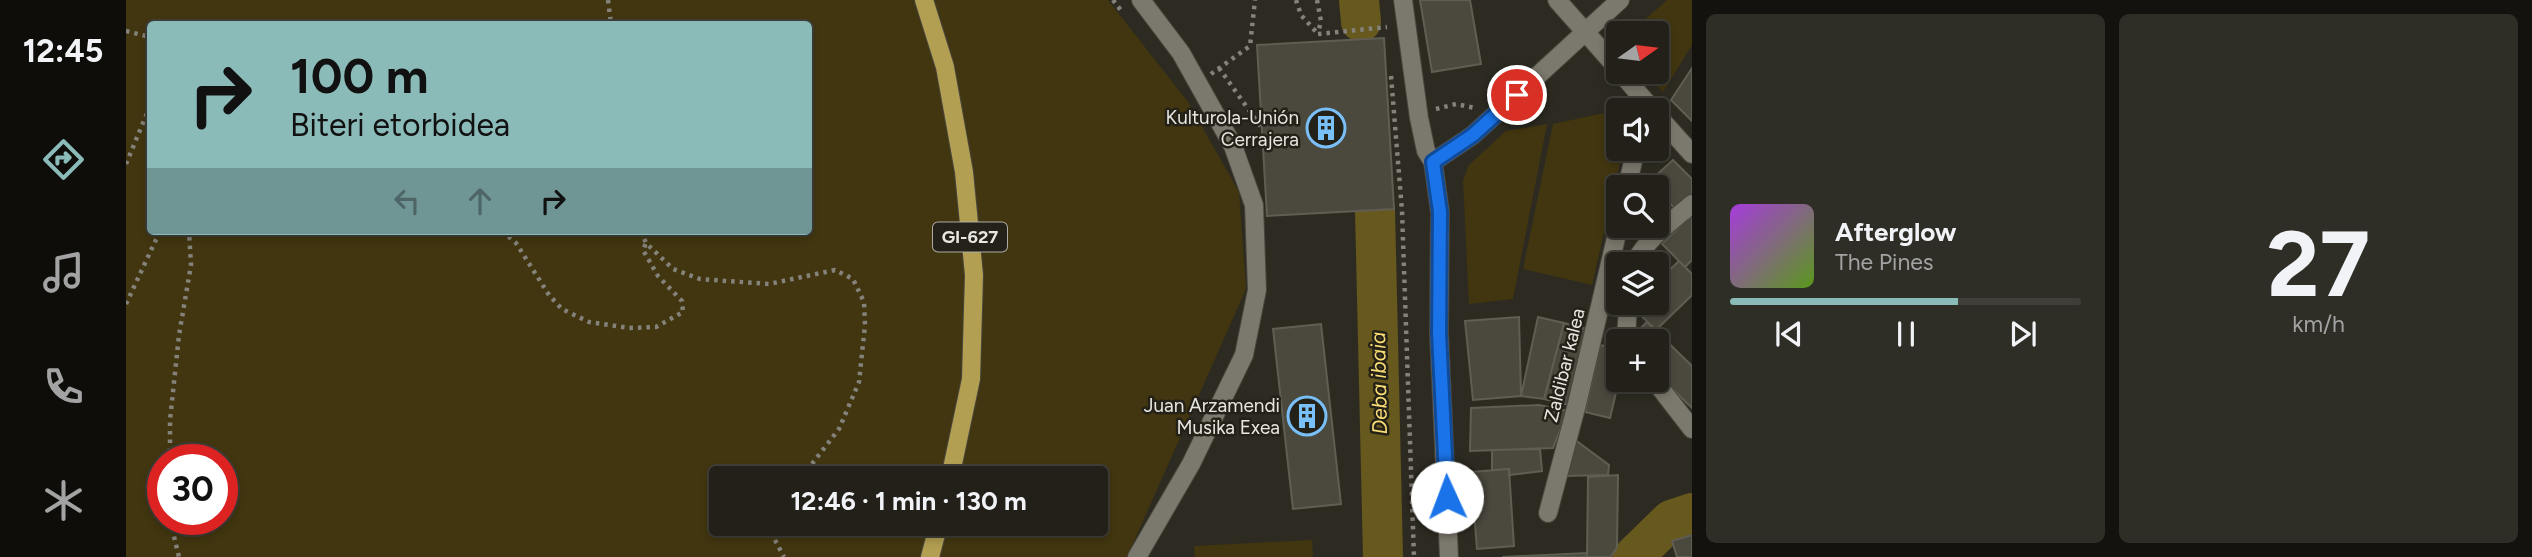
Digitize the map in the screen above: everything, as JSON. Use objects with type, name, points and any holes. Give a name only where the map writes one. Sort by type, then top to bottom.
[{"type":"main road","name":"GI-627","points":[[924,0],[945,67],[960,146],[974,275],[971,379],[953,466]]},
{"type":"main road","points":[[930,557],[936,536]]},
{"type":"street","points":[[1137,557],[1191,464],[1244,355],[1257,290],[1254,205],[1233,146],[1181,53],[1141,0]]},
{"type":"street","points":[[1403,0],[1419,118],[1426,151],[1433,162],[1440,212],[1439,333],[1449,557]]},
{"type":"street","points":[[1557,0],[1606,56]]},
{"type":"street","points":[[1433,162],[1473,135],[1620,0]]},
{"type":"street","points":[[1630,84],[1641,98]]},
{"type":"street","points":[[1669,126],[1689,144]]},
{"type":"street","points":[[1642,252],[1692,204]]},
{"type":"street","name":"Zaldibar kalea","points":[[1548,513],[1616,238]]},
{"type":"street","points":[[1663,392],[1692,429]]},
{"type":"path","points":[[608,0],[611,21]]},
{"type":"path","points":[[1113,0],[1128,20]]},
{"type":"path","points":[[1255,0],[1250,46],[1219,68],[1262,127]]},
{"type":"path","points":[[1296,0],[1301,15],[1318,34]]},
{"type":"path","points":[[1317,0],[1321,21],[1318,34]]},
{"type":"path","points":[[1318,34],[1388,27],[1389,40]]},
{"type":"path","points":[[126,32],[147,36]]},
{"type":"path","points":[[1390,65],[1402,211],[1414,557]]},
{"type":"path","points":[[126,164],[147,113]]},
{"type":"path","points":[[126,304],[158,235]]},
{"type":"path","points":[[170,444],[179,335],[191,265],[189,235]]},
{"type":"path","points":[[507,235],[516,243],[549,295],[562,309],[589,322],[629,328],[656,327],[683,312],[682,301],[658,276],[647,259],[643,250],[646,243]]},
{"type":"path","points":[[643,235],[646,243],[673,269],[700,279],[769,284],[835,270],[853,279],[864,302],[865,325],[859,382],[839,429],[810,466]]},
{"type":"path","points":[[174,535],[179,557]]},
{"type":"path","points":[[775,536],[783,557]]},
{"type":"shaded area","points":[[126,0],[1108,0],[1188,102],[1239,192],[1246,289],[1127,557],[126,557]]},
{"type":"shaded area","points":[[1667,0],[1692,0],[1692,45],[1670,81],[1670,21],[1643,21]]},
{"type":"shaded area","points":[[1655,84],[1668,84],[1663,92]]},
{"type":"shaded area","points":[[1606,113],[1606,161],[1620,161],[1617,175],[1606,175],[1606,224],[1592,285],[1523,269],[1553,124]]},
{"type":"shaded area","points":[[1547,124],[1513,299],[1469,304],[1463,180],[1469,165],[1506,131]]},
{"type":"shaded area","points":[[1312,540],[1313,557],[1195,557],[1194,546]]},
{"type":"building","points":[[1420,0],[1470,0],[1481,64],[1432,72]]},
{"type":"building","name":"Kulturola-Unión Cerrajera","points":[[1384,38],[1394,209],[1267,216],[1257,45]]},
{"type":"building","points":[[1692,68],[1692,121],[1671,100]]},
{"type":"building","points":[[1673,160],[1692,179],[1692,196],[1676,210],[1669,202],[1669,175],[1657,175]]},
{"type":"building","points":[[1692,214],[1692,260],[1685,267],[1662,244]]},
{"type":"building","points":[[1679,261],[1692,274],[1692,295],[1655,329],[1640,315],[1669,315],[1669,271]]},
{"type":"building","points":[[1519,317],[1521,396],[1473,400],[1465,321]]},
{"type":"building","points":[[1538,317],[1564,323],[1544,399],[1521,396]]},
{"type":"building","points":[[1647,322],[1654,329],[1640,329]]},
{"type":"building","points":[[1564,323],[1588,329],[1569,405],[1544,399]]},
{"type":"building","name":"Juan Arzamendi Musika Exea","points":[[1321,324],[1341,504],[1293,509],[1273,329]]},
{"type":"building","points":[[1669,344],[1692,366],[1692,408],[1669,386]]},
{"type":"building","points":[[1600,345],[1606,346],[1606,392],[1616,392],[1610,418],[1585,412]]},
{"type":"building","points":[[1539,405],[1568,411],[1553,448],[1470,451],[1471,408]]},
{"type":"building","points":[[1574,439],[1609,465],[1608,475],[1563,476]]},
{"type":"building","points":[[1540,449],[1542,471],[1509,475],[1509,469],[1492,470],[1492,450]]},
{"type":"building","points":[[1509,469],[1514,546],[1477,549],[1471,472]]},
{"type":"building","points":[[1618,475],[1617,547],[1611,557],[1587,557],[1588,477]]},
{"type":"building","points":[[1692,535],[1692,557],[1677,557],[1672,541]]},
{"type":"building","points":[[1587,553],[1587,557],[1502,557]]},
{"type":"waterway","name":"Deba ibaia","points":[[1359,0],[1361,22]]},
{"type":"waterway","name":"Deba ibaia","points":[[1375,210],[1383,557]]},
{"type":"waterway","points":[[1633,557],[1671,520],[1692,513]]},
{"type":"place","name":"Kulturola-Unión Cerrajera","points":[[1326,128]]},
{"type":"place","name":"Juan Arzamendi Musika Exea","points":[[1307,416]]},
{"type":"route","points":[[1447,497],[1439,333],[1440,212],[1433,162],[1473,135],[1517,95]]}]
